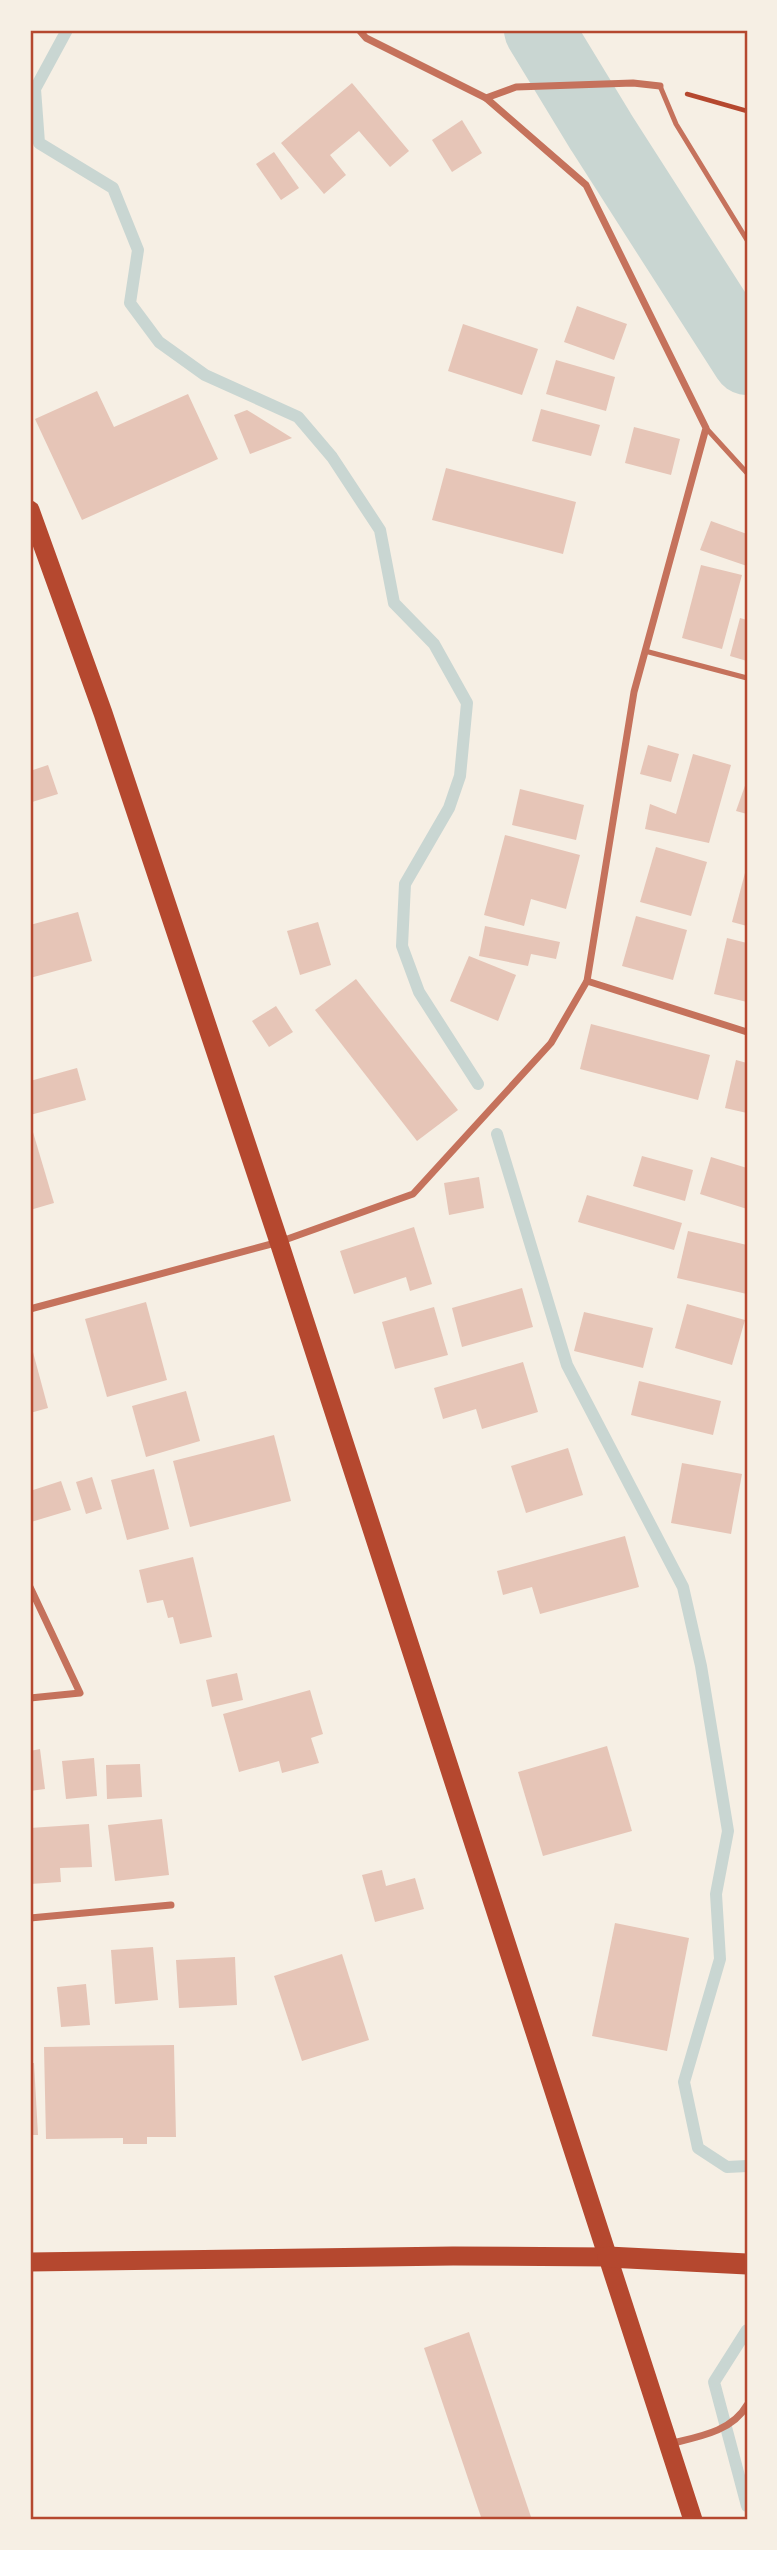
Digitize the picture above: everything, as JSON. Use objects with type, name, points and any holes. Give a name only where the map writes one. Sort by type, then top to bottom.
[{"type":"highway","points":[[30,510],[103,713],[279,1242],[693,2520]]},
{"type":"highway","points":[[30,2262],[453,2256],[608,2258],[747,2264]]},
{"type":"street","points":[[30,1309],[279,1242],[413,1194],[551,1043],[587,981],[634,692],[706,428],[586,184],[486,98],[366,38],[359,30]]},
{"type":"street","points":[[486,98],[516,87],[633,83],[660,86]]},
{"type":"street","points":[[587,981],[747,1032]]},
{"type":"street","points":[[30,1587],[80,1693],[30,1698]]},
{"type":"street","points":[[30,1918],[172,1905]]},
{"type":"street","points":[[668,2444],[716,2432],[741,2415],[747,2405]]},
{"type":"lane","points":[[660,86],[676,124],[747,240]]},
{"type":"lane","points":[[706,428],[747,473]]},
{"type":"lane","points":[[645,652],[747,678]]},
{"type":"path","points":[[660,86],[747,111]]},
{"type":"building","points":[[352,83],[409,151],[390,167],[359,131],[330,155],[346,175],[324,194],[281,143]]},
{"type":"building","points":[[462,120],[482,153],[452,172],[432,140]]},
{"type":"building","points":[[274,152],[299,188],[281,200],[256,164]]},
{"type":"building","points":[[577,306],[627,324],[614,360],[564,342]]},
{"type":"building","points":[[463,324],[538,349],[522,395],[448,371]]},
{"type":"building","points":[[556,360],[615,377],[606,411],[546,394]]},
{"type":"building","points":[[97,391],[114,427],[188,394],[218,459],[82,520],[35,419]]},
{"type":"building","points":[[541,409],[600,425],[591,456],[532,441]]},
{"type":"building","points":[[247,410],[292,438],[250,454],[234,415]]},
{"type":"building","points":[[634,427],[680,439],[671,475],[625,463]]},
{"type":"building","points":[[446,468],[576,502],[563,554],[432,520]]},
{"type":"building","points":[[711,521],[747,534],[747,566],[700,550]]},
{"type":"building","points":[[701,565],[742,575],[722,649],[682,638]]},
{"type":"building","points":[[740,618],[747,620],[747,661],[730,656]]},
{"type":"building","points":[[648,745],[679,754],[671,782],[640,774]]},
{"type":"building","points":[[693,754],[731,765],[709,843],[645,829],[650,804],[676,814]]},
{"type":"building","points":[[48,765],[58,794],[32,802],[30,771]]},
{"type":"building","points":[[747,780],[747,814],[736,811]]},
{"type":"building","points":[[520,789],[584,805],[576,840],[512,825]]},
{"type":"building","points":[[505,835],[580,855],[566,909],[531,899],[524,926],[484,915]]},
{"type":"building","points":[[656,847],[707,862],[691,916],[640,902]]},
{"type":"building","points":[[747,869],[747,926],[732,922]]},
{"type":"building","points":[[78,912],[92,961],[30,978],[30,925]]},
{"type":"building","points":[[636,916],[687,930],[673,980],[622,966]]},
{"type":"building","points":[[318,922],[331,965],[300,975],[287,931]]},
{"type":"building","points":[[485,926],[560,942],[556,959],[531,954],[528,966],[479,956]]},
{"type":"building","points":[[727,938],[747,943],[747,1002],[714,994]]},
{"type":"building","points":[[469,956],[516,975],[498,1021],[450,1001]]},
{"type":"building","points":[[356,979],[458,1110],[417,1141],[315,1010]]},
{"type":"building","points":[[276,1006],[293,1032],[269,1047],[252,1021]]},
{"type":"building","points":[[591,1024],[710,1055],[698,1100],[580,1069]]},
{"type":"building","points":[[736,1060],[747,1063],[747,1113],[725,1108]]},
{"type":"building","points":[[77,1068],[86,1100],[30,1115],[30,1081]]},
{"type":"building","points":[[30,1122],[54,1203],[30,1210]]},
{"type":"building","points":[[642,1156],[693,1170],[685,1201],[633,1186]]},
{"type":"building","points":[[711,1157],[747,1168],[747,1209],[700,1194]]},
{"type":"building","points":[[479,1177],[484,1208],[449,1215],[444,1183]]},
{"type":"building","points":[[587,1195],[682,1223],[674,1250],[578,1222]]},
{"type":"building","points":[[414,1227],[432,1284],[410,1291],[406,1277],[354,1294],[340,1251]]},
{"type":"building","points":[[688,1231],[747,1245],[747,1294],[677,1278]]},
{"type":"building","points":[[522,1288],[533,1327],[462,1347],[452,1308]]},
{"type":"building","points":[[146,1302],[167,1380],[107,1397],[85,1319]]},
{"type":"building","points":[[687,1304],[745,1320],[732,1365],[675,1348]]},
{"type":"building","points":[[434,1307],[448,1355],[395,1369],[382,1322]]},
{"type":"building","points":[[584,1312],[653,1328],[643,1368],[574,1351]]},
{"type":"building","points":[[30,1341],[48,1408],[30,1413]]},
{"type":"building","points":[[523,1362],[538,1412],[482,1429],[476,1409],[443,1419],[434,1388]]},
{"type":"building","points":[[639,1381],[721,1401],[713,1435],[631,1415]]},
{"type":"building","points":[[186,1391],[200,1441],[146,1457],[132,1406]]},
{"type":"building","points":[[274,1435],[291,1501],[190,1527],[173,1461]]},
{"type":"building","points":[[568,1448],[583,1495],[526,1513],[511,1466]]},
{"type":"building","points":[[682,1463],[742,1474],[731,1534],[671,1523]]},
{"type":"building","points":[[154,1469],[169,1529],[127,1540],[111,1480]]},
{"type":"building","points":[[92,1477],[102,1509],[86,1514],[76,1482]]},
{"type":"building","points":[[61,1481],[71,1510],[31,1522],[30,1491]]},
{"type":"building","points":[[625,1536],[639,1587],[540,1614],[532,1587],[503,1595],[497,1571]]},
{"type":"building","points":[[193,1557],[212,1637],[180,1644],[173,1617],[168,1618],[163,1600],[147,1603],[139,1570]]},
{"type":"building","points":[[237,1673],[243,1700],[212,1707],[206,1680]]},
{"type":"building","points":[[310,1690],[323,1734],[311,1738],[319,1763],[282,1773],[279,1761],[239,1772],[223,1714]]},
{"type":"building","points":[[607,1746],[632,1831],[543,1856],[518,1772]]},
{"type":"building","points":[[40,1749],[45,1789],[30,1791],[30,1751]]},
{"type":"building","points":[[94,1758],[97,1796],[66,1799],[62,1761]]},
{"type":"building","points":[[140,1764],[142,1797],[107,1799],[106,1765]]},
{"type":"building","points":[[162,1819],[169,1875],[115,1881],[108,1825]]},
{"type":"building","points":[[89,1824],[92,1867],[60,1868],[61,1882],[30,1884],[30,1828]]},
{"type":"building","points":[[382,1870],[386,1886],[415,1878],[424,1909],[375,1922],[362,1875]]},
{"type":"building","points":[[615,1923],[689,1938],[667,2051],[592,2036]]},
{"type":"building","points":[[153,1947],[158,2000],[115,2004],[111,1950]]},
{"type":"building","points":[[342,1954],[369,2040],[302,2061],[274,1976]]},
{"type":"building","points":[[235,1957],[237,2005],[179,2008],[176,1960]]},
{"type":"building","points":[[86,1984],[90,2025],[61,2027],[57,1987]]},
{"type":"building","points":[[174,2045],[176,2137],[147,2137],[147,2144],[123,2144],[123,2138],[46,2139],[44,2047]]},
{"type":"building","points":[[30,2063],[34,2063],[38,2135],[30,2135]]},
{"type":"building","points":[[469,2332],[532,2520],[482,2520],[424,2348]]},
{"type":"waterway","points":[[67,30],[35,89],[39,143],[113,188],[138,250],[130,303],[159,342],[205,375],[298,417],[332,457],[380,530],[394,603],[434,644],[467,703],[460,776],[449,808],[405,884],[402,946],[419,992],[478,1084]]},
{"type":"waterway","points":[[539,30],[747,360]]},
{"type":"waterway","points":[[497,1134],[567,1365],[683,1587],[701,1666],[728,1831],[716,1894],[720,1959],[684,2082],[698,2148],[727,2167],[747,2166]]},
{"type":"waterway","points":[[747,2330],[714,2382],[747,2506]]}]
